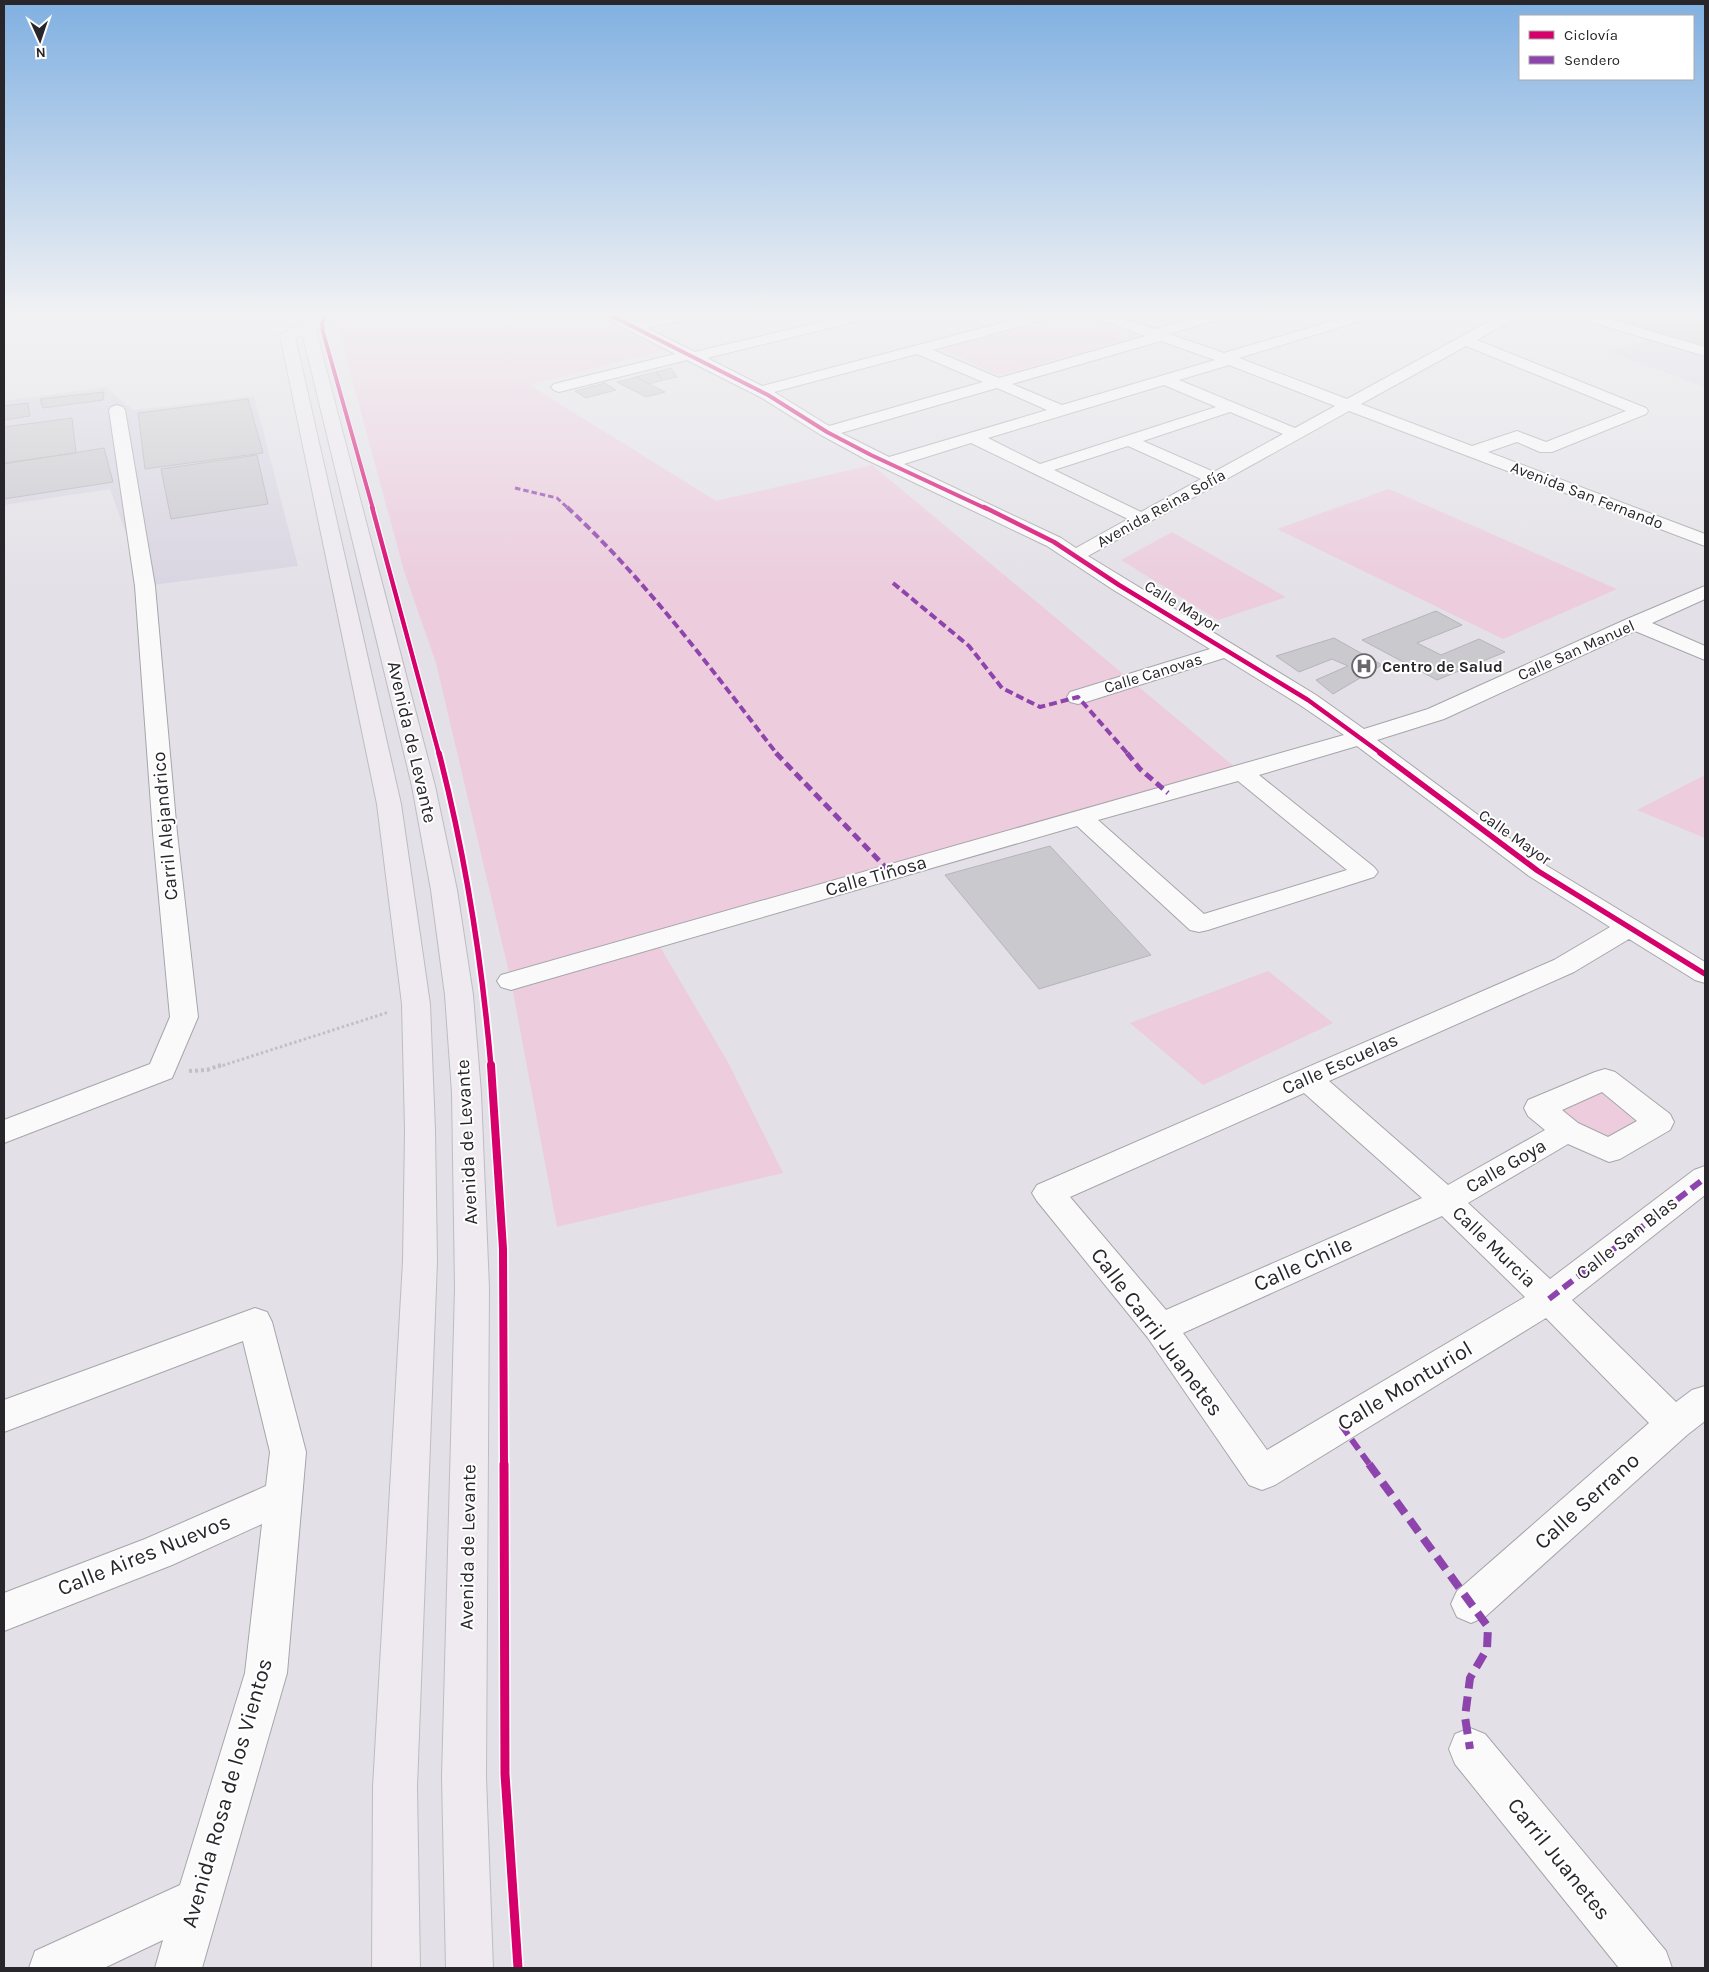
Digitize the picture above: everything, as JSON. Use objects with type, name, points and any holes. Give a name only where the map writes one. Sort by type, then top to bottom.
[{"type":"main road","name":"Avenida de Levante","points":[[303,408],[389,804],[416,1004],[420,1130],[420,1261],[395,1787],[396,1968]]},
{"type":"main road","name":"Avenida de Levante","points":[[333,408],[426,799],[443,888],[458,994],[468,1121],[472,1253],[464,1779],[470,1968]]},
{"type":"street","name":"Calle Mayor","points":[[791,408],[827,432],[888,463],[1026,527],[1228,650],[1308,700],[1517,856],[1628,928],[1705,974]]},
{"type":"street","points":[[827,432],[910,408]]},
{"type":"street","points":[[1055,408],[1062,411]]},
{"type":"street","points":[[888,463],[1072,408]]},
{"type":"street","points":[[1041,469],[1227,408]]},
{"type":"street","points":[[1233,408],[1296,434]]},
{"type":"street","name":"Avenida Reina Sofía","points":[[1075,556],[1343,408]]},
{"type":"street","name":"Avenida San Fernando","points":[[1353,408],[1705,540]]},
{"type":"street","points":[[1472,452],[1517,436],[1546,448],[1640,411],[1633,408]]},
{"type":"street","name":"Carril Alejandrico","points":[[117,410],[145,586],[165,833],[184,1017],[162,1071]]},
{"type":"street","points":[[974,438],[1141,519]]},
{"type":"street","points":[[1128,440],[1214,479]]},
{"type":"street","name":"Calle San Manuel","points":[[1242,773],[1436,714],[1705,592]]},
{"type":"street","points":[[1634,623],[1705,654]]},
{"type":"street","name":"Calle Canovas","points":[[1078,697],[1228,650]]},
{"type":"street","points":[[1081,817],[1199,924],[1366,872],[1242,773]]},
{"type":"street","name":"Calle Tiñosa","points":[[511,981],[1081,817],[1242,773]]},
{"type":"street","name":"Calle Escuelas","points":[[1048,1194],[1564,966],[1628,928]]},
{"type":"street","points":[[4,1132],[162,1071]]},
{"type":"street","name":"Calle Murcia","points":[[1307,1079],[1446,1201],[1674,1424]]},
{"type":"street","name":"Calle Goya","points":[[1446,1201],[1566,1131]]},
{"type":"street","name":"Calle San Blas","points":[[1548,1299],[1705,1178]]},
{"type":"street","name":"Calle Carril Juanetes","points":[[1048,1194],[1160,1328],[1262,1473]]},
{"type":"street","name":"Calle Chile","points":[[1160,1328],[1446,1201]]},
{"type":"street","name":"Calle Monturiol","points":[[1262,1473],[1548,1299]]},
{"type":"street","name":"Avenida Rosa de los Vientos","points":[[4,1416],[254,1322],[288,1452],[266,1673],[178,1968]]},
{"type":"street","name":"Calle Serrano","points":[[1472,1604],[1674,1424],[1705,1401]]},
{"type":"street","name":"Calle Aires Nuevos","points":[[4,1612],[158,1552],[283,1496]]},
{"type":"street","name":"Carril Juanetes","points":[[1470,1749],[1649,1968]]},
{"type":"street","points":[[52,1968],[198,1900]]},
{"type":"path","points":[[162,1071],[207,1070],[416,1004]]},
{"type":"shaded area","points":[[4,408],[131,408],[133,410],[150,408],[257,408],[298,566],[145,586],[110,489],[4,505]]},
{"type":"shaded area","points":[[360,408],[566,408],[716,501],[872,465],[1242,773],[656,940],[729,1064],[783,1173],[557,1227],[511,981],[436,663],[404,571]]},
{"type":"shaded area","points":[[1389,489],[1617,589],[1503,639],[1277,529]]},
{"type":"shaded area","points":[[1172,532],[1286,597],[1218,620],[1121,560]]},
{"type":"shaded area","points":[[1705,775],[1705,838],[1637,810]]},
{"type":"shaded area","points":[[1268,971],[1333,1023],[1203,1085],[1130,1023]]},
{"type":"shaded area","points":[[1605,1086],[1640,1121],[1592,1143],[1550,1111]]},
{"type":"building","points":[[4,408],[29,408],[30,416],[4,420]]},
{"type":"building","points":[[177,408],[251,408],[263,453],[145,469],[138,413]]},
{"type":"building","points":[[72,418],[76,453],[4,463],[4,427]]},
{"type":"building","points":[[104,448],[113,482],[4,499],[4,464]]},
{"type":"building","points":[[257,455],[268,504],[171,519],[161,469]]},
{"type":"building","points":[[1436,611],[1462,625],[1417,643],[1441,655],[1479,639],[1505,652],[1437,680],[1362,640]]},
{"type":"building","name":"Centro de Salud","points":[[1334,638],[1382,665],[1333,694],[1316,680],[1348,666],[1332,659],[1299,672],[1276,656]]},
{"type":"building","points":[[1050,846],[1151,955],[1039,989],[945,875]]},
{"type":"marked path","points":[[515,488],[557,498],[595,533],[696,649],[778,755],[890,872]]},
{"type":"marked path","points":[[893,583],[969,646],[1002,688],[1040,707],[1078,697],[1108,729],[1140,769],[1168,793]]},
{"type":"marked path","points":[[1549,1299],[1705,1178]]},
{"type":"marked path","points":[[1341,1425],[1488,1627],[1487,1649],[1470,1678],[1465,1717],[1470,1749]]},
{"type":"cycle path","points":[[344,408],[413,652],[450,795],[484,987],[496,1118],[503,1249],[505,1774],[518,1968]]},
{"type":"cycle path","points":[[789,408],[827,432],[871,455],[1054,542],[1119,585],[1308,700],[1347,727],[1538,871],[1705,974]]},
{"type":"place","name":"Centro de Salud","points":[[1364,666]]}]
